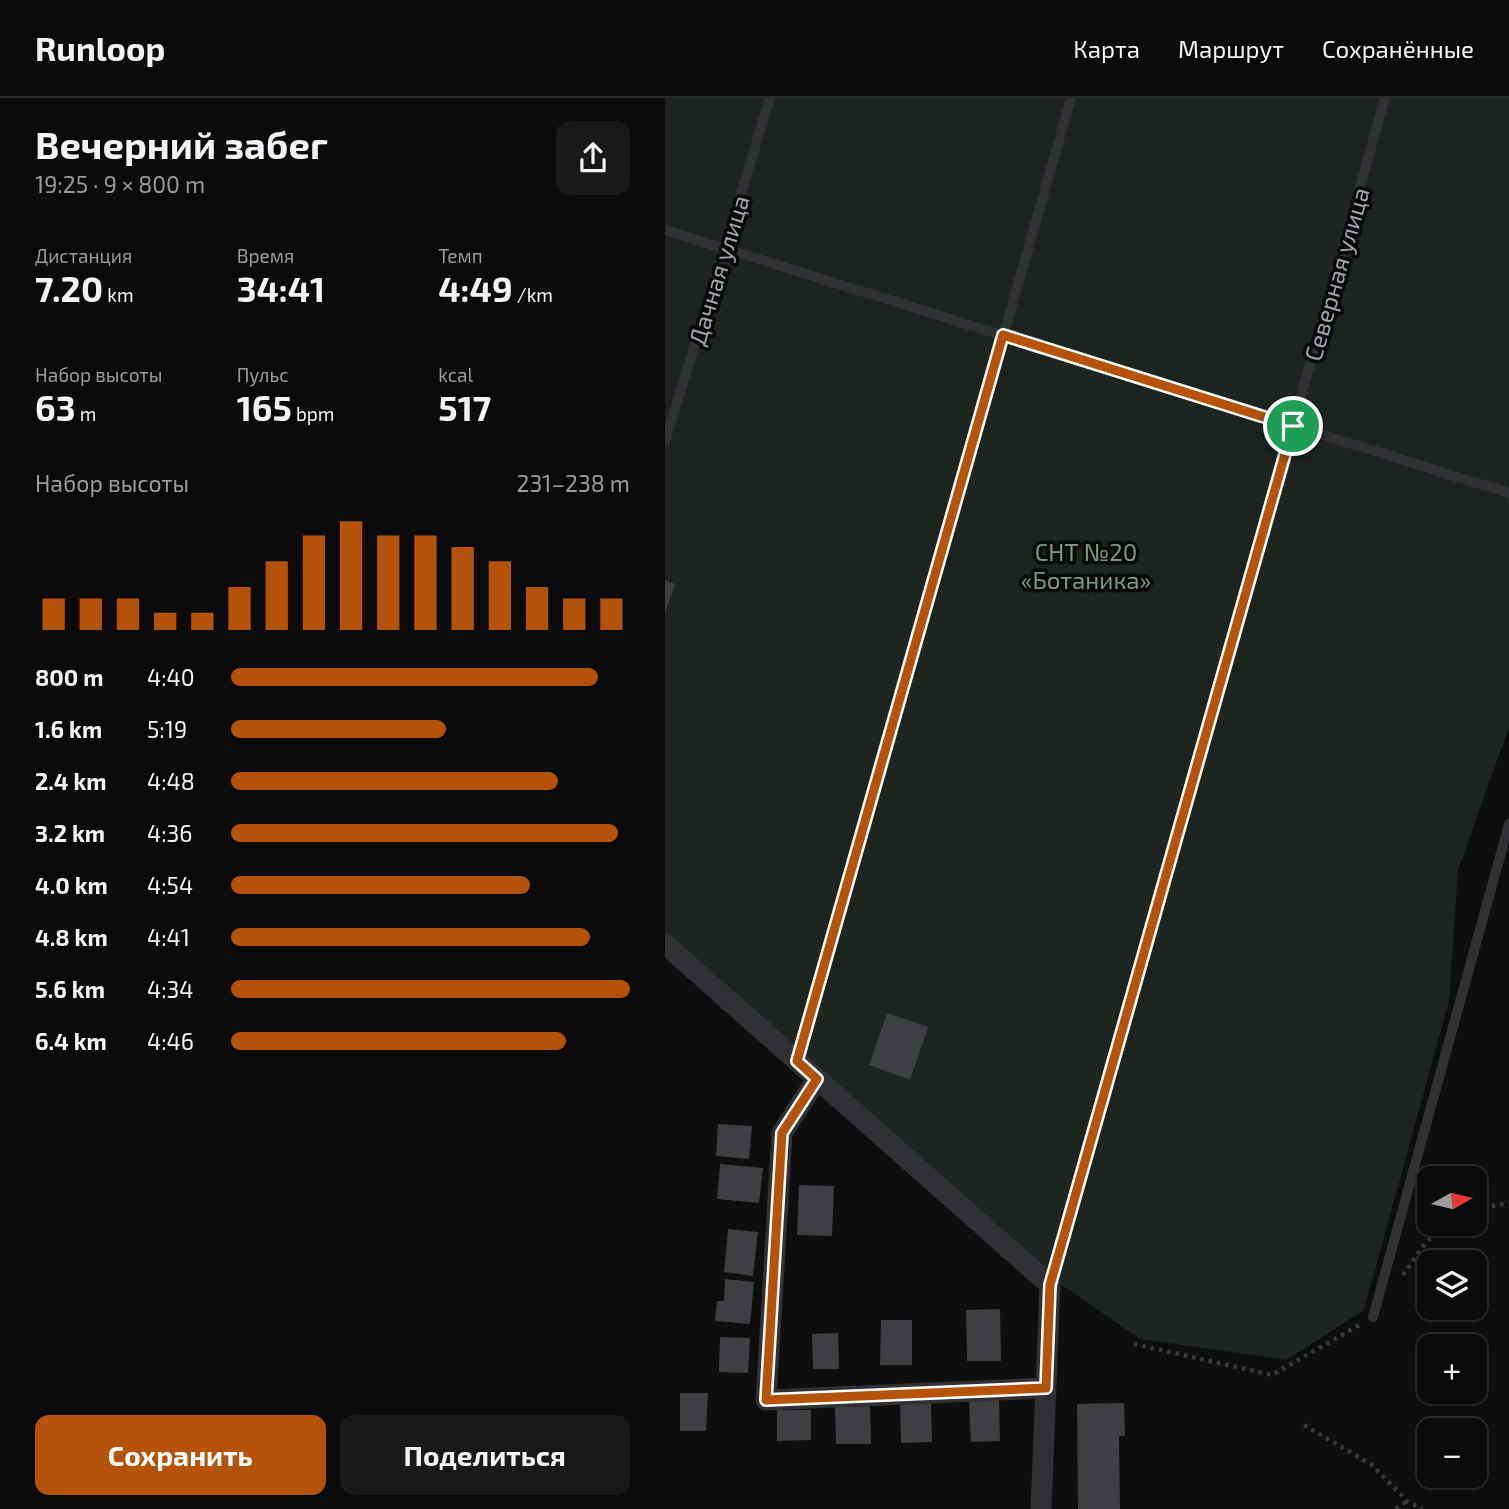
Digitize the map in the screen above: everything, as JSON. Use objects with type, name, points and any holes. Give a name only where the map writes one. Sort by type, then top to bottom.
[{"type":"street","points":[[665,944],[1050,1285]]},
{"type":"street","points":[[817,1079],[782,1133],[766,1400],[1046,1388]]},
{"type":"street","name":"Северная улица","points":[[1041,1509],[1050,1285]]},
{"type":"lane","name":"Дачная улица","points":[[665,442],[770,98]]},
{"type":"lane","points":[[797,1061],[1071,98]]},
{"type":"lane","name":"Северная улица","points":[[1050,1285],[1385,98]]},
{"type":"lane","points":[[665,230],[1509,493]]},
{"type":"lane","points":[[1373,1317],[1509,824]]},
{"type":"path","points":[[1487,1207],[1509,1203]]},
{"type":"path","points":[[1396,1284],[1427,1241],[1434,1236]]},
{"type":"path","points":[[1134,1344],[1272,1375],[1373,1317]]},
{"type":"path","points":[[1304,1425],[1372,1465],[1407,1501],[1422,1509]]},
{"type":"path","points":[[1396,1509],[1407,1501]]},
{"type":"green space","name":"СНТ №20 «Ботаника»","points":[[665,98],[1509,98],[1509,727],[1458,870],[1449,1001],[1364,1310],[1287,1360],[1140,1339],[1036,1267],[665,953]]},
{"type":"building","points":[[665,580],[675,584],[665,613]]},
{"type":"building","points":[[887,1013],[928,1027],[910,1080],[869,1065]]},
{"type":"building","points":[[718,1124],[752,1126],[749,1159],[716,1156]]},
{"type":"building","points":[[720,1164],[763,1168],[759,1203],[717,1199]]},
{"type":"building","points":[[799,1185],[834,1186],[832,1236],[797,1235]]},
{"type":"building","points":[[728,1229],[758,1232],[753,1276],[724,1272]]},
{"type":"building","points":[[725,1279],[754,1282],[750,1324],[715,1321],[717,1301],[724,1301]]},
{"type":"building","points":[[1000,1309],[1001,1361],[967,1361],[966,1310]]},
{"type":"building","points":[[881,1320],[912,1320],[912,1365],[880,1365]]},
{"type":"building","points":[[838,1333],[839,1369],[813,1369],[812,1334]]},
{"type":"building","points":[[720,1337],[750,1338],[748,1373],[719,1372]]},
{"type":"building","points":[[680,1393],[708,1393],[706,1431],[680,1431]]},
{"type":"building","points":[[999,1399],[1000,1441],[971,1442],[969,1400]]},
{"type":"building","points":[[931,1403],[932,1442],[901,1443],[900,1404]]},
{"type":"building","points":[[1124,1403],[1125,1436],[1119,1436],[1120,1509],[1078,1509],[1077,1404]]},
{"type":"building","points":[[870,1406],[871,1444],[836,1444],[835,1407]]},
{"type":"building","points":[[777,1410],[811,1410],[811,1440],[777,1441]]},
{"type":"route","points":[[1003,335],[1293,426],[1050,1285],[1046,1388],[766,1400],[782,1133],[817,1079],[797,1061],[1003,335]]}]
